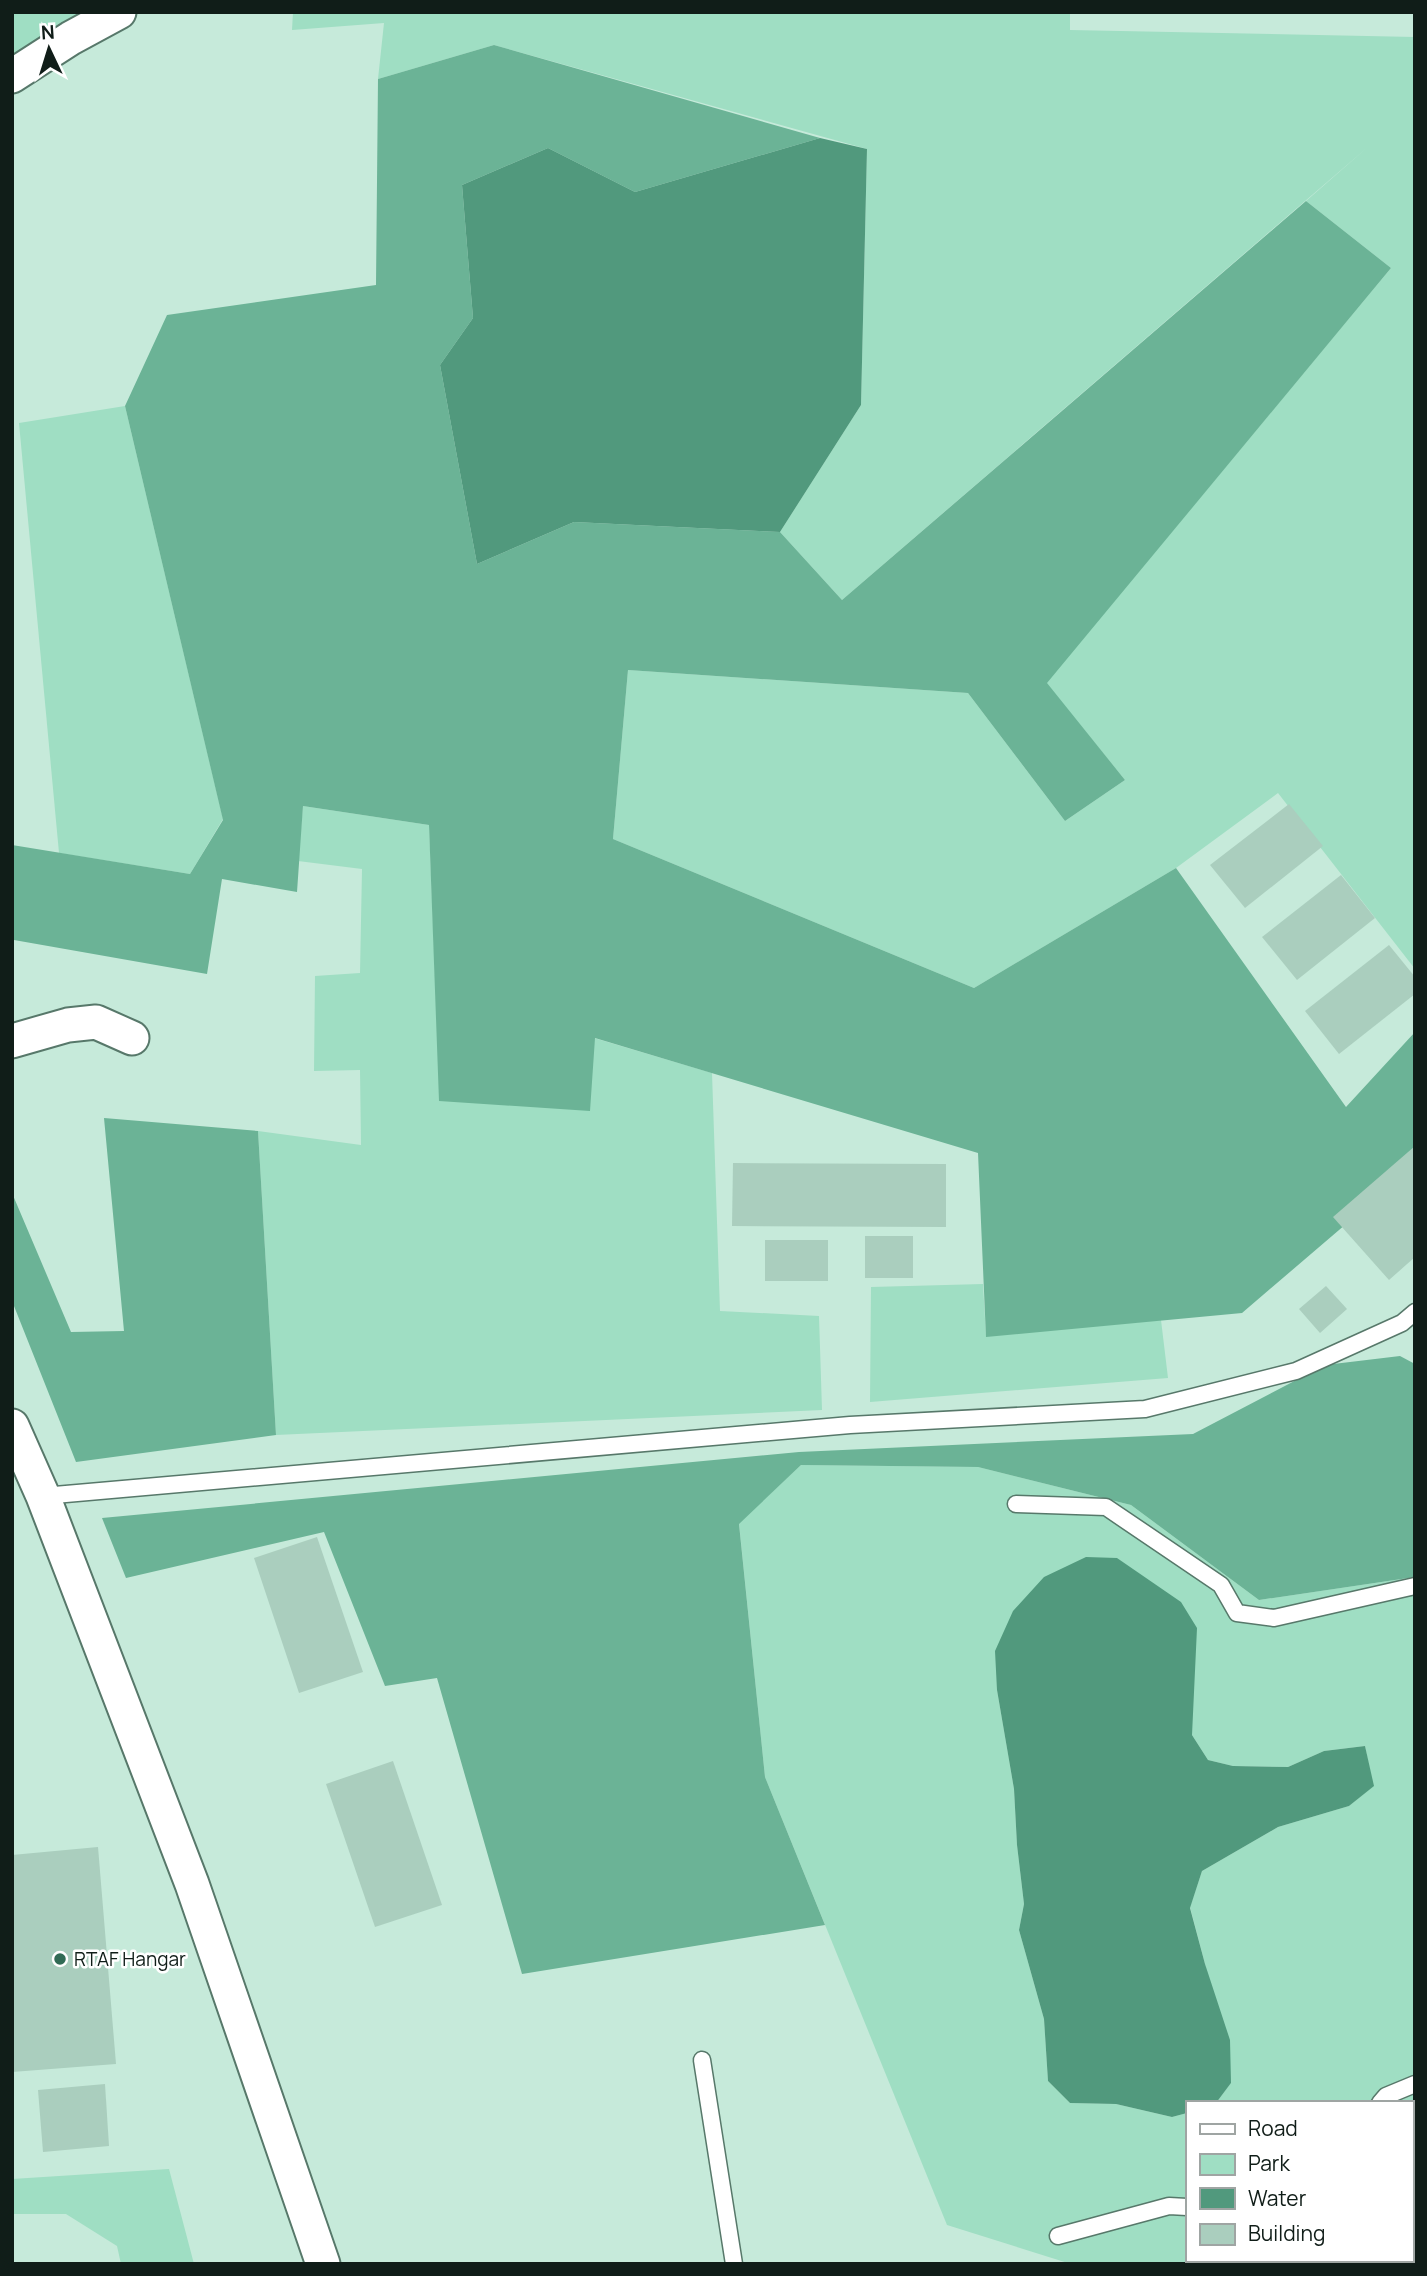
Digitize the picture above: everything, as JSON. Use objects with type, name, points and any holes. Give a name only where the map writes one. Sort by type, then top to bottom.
[{"type":"street","points":[[12,76],[71,38],[119,12]]},
{"type":"street","points":[[12,1041],[68,1026],[96,1022],[132,1038]]},
{"type":"street","points":[[12,1426],[43,1496],[192,1884],[323,2264]]},
{"type":"lane","points":[[43,1496],[850,1425],[1146,1409],[1296,1371],[1402,1323],[1415,1312]]},
{"type":"lane","points":[[1016,1504],[1106,1507],[1221,1585],[1237,1613],[1274,1618],[1415,1586]]},
{"type":"lane","points":[[702,2060],[734,2264]]},
{"type":"lane","points":[[1382,2101],[1386,2096],[1415,2084]]},
{"type":"lane","points":[[1058,2236],[1169,2206],[1186,2207]]},
{"type":"green space","points":[[12,12],[98,12],[12,65]]},
{"type":"green space","points":[[293,12],[1070,12],[1070,30],[1415,37],[1415,969],[1278,793],[1176,868],[974,988],[613,839],[628,670],[968,693],[1065,821],[1125,780],[1046,683],[1391,268],[1306,201],[1369,146],[842,600],[780,532],[861,405],[867,149],[494,45],[378,79],[384,23],[292,30]]},
{"type":"green space","points":[[125,406],[223,819],[190,874],[59,853],[19,423]]},
{"type":"green space","points":[[303,806],[429,825],[440,1101],[594,1038],[712,1073],[720,1311],[819,1316],[822,1410],[276,1435],[258,1131],[361,1145],[360,1070],[314,1071],[315,976],[360,973],[362,869],[298,861]]},
{"type":"green space","points":[[983,1284],[986,1336],[1161,1320],[1168,1378],[870,1402],[871,1287]]},
{"type":"green space","points":[[801,1465],[978,1467],[1131,1505],[1259,1600],[1415,1577],[1413,2120],[1413,2101],[1218,2101],[1231,2083],[1190,1907],[1202,1871],[1278,1827],[1349,1806],[1373,1786],[1365,1746],[1324,1751],[1288,1767],[1233,1766],[1208,1760],[1192,1735],[1192,1694],[997,1690],[1014,1789],[1024,1904],[1019,1930],[1044,2019],[1048,2081],[1070,2103],[1116,2104],[1172,2117],[1186,2113],[1186,2262],[1272,2264],[1071,2264],[947,2225],[765,1777],[739,1523]]},
{"type":"green space","points":[[169,2169],[194,2264],[121,2264],[117,2246],[66,2214],[12,2214],[12,2179]]},
{"type":"shaded area","points":[[494,45],[820,138],[635,192],[548,148],[462,185],[473,318],[440,365],[477,564],[574,522],[780,532],[842,600],[1306,201],[1391,268],[1047,683],[1125,780],[1065,821],[968,693],[628,670],[613,839],[974,988],[1176,868],[1346,1107],[1415,1032],[1415,1165],[1242,1313],[986,1337],[978,1153],[595,1038],[590,1111],[439,1101],[429,825],[303,806],[297,892],[222,879],[207,974],[14,940],[12,942],[12,845],[190,874],[223,820],[125,406],[167,315],[376,285],[378,79]]},
{"type":"shaded area","points":[[104,1118],[258,1131],[276,1435],[76,1462],[12,1301],[12,1193],[71,1332],[124,1331]]},
{"type":"shaded area","points":[[1400,1356],[1415,1364],[1415,1577],[1259,1600],[1131,1505],[978,1467],[801,1465],[739,1524],[765,1777],[825,1925],[522,1974],[437,1678],[385,1686],[324,1532],[126,1578],[102,1518],[799,1452],[1193,1434],[1325,1365]]},
{"type":"water","points":[[820,138],[867,149],[861,405],[780,532],[574,522],[477,564],[440,365],[473,318],[462,185],[548,148],[635,192]]},
{"type":"water","points":[[1086,1557],[1117,1558],[1181,1602],[1197,1628],[1192,1735],[1208,1760],[1233,1766],[1288,1767],[1324,1751],[1365,1746],[1374,1786],[1349,1806],[1278,1827],[1202,1871],[1190,1908],[1230,2040],[1231,2083],[1218,2101],[1186,2101],[1186,2113],[1172,2117],[1116,2104],[1070,2103],[1048,2081],[1044,2019],[1019,1930],[1024,1904],[1014,1789],[997,1690],[995,1651],[1013,1611],[1044,1577]]},
{"type":"building","points":[[1289,804],[1323,846],[1245,908],[1210,865]]},
{"type":"building","points":[[1341,875],[1375,918],[1297,980],[1262,937]]},
{"type":"building","points":[[1389,945],[1415,977],[1415,994],[1339,1054],[1305,1011]]},
{"type":"building","points":[[1415,1146],[1415,1257],[1389,1280],[1333,1217]]},
{"type":"building","points":[[733,1163],[946,1164],[946,1227],[732,1226]]},
{"type":"building","points":[[865,1236],[913,1236],[913,1278],[865,1278]]},
{"type":"building","points":[[765,1240],[828,1240],[828,1281],[765,1281]]},
{"type":"building","points":[[1326,1286],[1347,1309],[1320,1333],[1299,1309]]},
{"type":"building","points":[[317,1537],[363,1672],[299,1693],[254,1558]]},
{"type":"building","points":[[393,1761],[442,1905],[375,1927],[326,1784]]},
{"type":"building","name":"RTAF Hangar","points":[[98,1847],[116,2064],[12,2072],[12,1855]]},
{"type":"building","points":[[105,2084],[109,2146],[43,2152],[38,2090]]},
{"type":"place","name":"RTAF Hangar","points":[[60,1959]]}]
